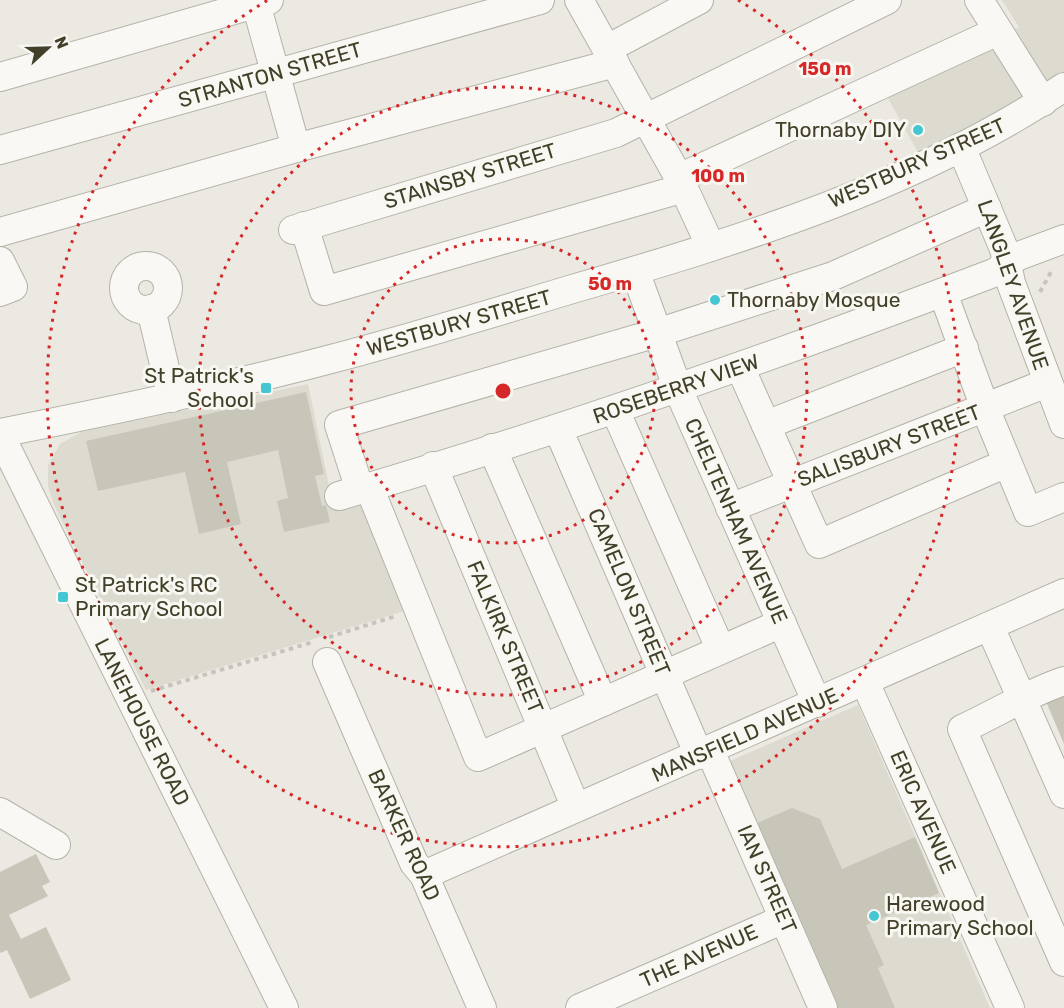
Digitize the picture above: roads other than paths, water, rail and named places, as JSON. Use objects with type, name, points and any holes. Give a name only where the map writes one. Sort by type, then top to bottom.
[{"type":"street","name":"STRANTON STREET","points":[[0,150],[540,0]]},
{"type":"street","points":[[579,0],[682,183],[711,247]]},
{"type":"street","points":[[0,232],[611,56],[699,0]]},
{"type":"street","name":"STAINSBY STREET","points":[[682,183],[324,291],[298,228],[616,132],[886,0]]},
{"type":"street","points":[[979,0],[998,31],[1054,95]]},
{"type":"street","points":[[0,77],[260,1],[276,74],[296,148]]},
{"type":"street","points":[[682,183],[998,31]]},
{"type":"street","name":"WESTBURY STREET","points":[[0,434],[172,398],[339,357],[711,247],[857,194],[961,147],[1054,95]]},
{"type":"street","name":"LANGLEY AVENUE","points":[[961,147],[1004,249],[1006,264],[1047,383],[1064,424]]},
{"type":"street","points":[[782,623],[720,648],[478,757],[417,609],[356,491],[339,425],[657,333],[833,276],[987,208]]},
{"type":"street","name":"ROSEBERRY VIEW","points":[[356,491],[558,429],[740,367],[996,272],[1016,257],[1064,238]]},
{"type":"street","points":[[0,261],[13,287],[0,292]]},
{"type":"street","name":"CHELTENHAM AVENUE","points":[[635,271],[678,389],[817,703]]},
{"type":"street","points":[[943,293],[1007,463],[1028,512],[1064,497]]},
{"type":"street","points":[[151,309],[172,398]]},
{"type":"street","points":[[766,425],[964,348]]},
{"type":"street","points":[[740,367],[819,544],[1007,463]]},
{"type":"street","name":"SALISBURY STREET","points":[[730,508],[1047,383]]},
{"type":"street","points":[[615,410],[720,648]]},
{"type":"street","name":"CAMELON STREET","points":[[558,429],[664,675],[705,753]]},
{"type":"street","name":"LANEHOUSE ROAD","points":[[0,434],[284,1008]]},
{"type":"street","points":[[492,448],[603,702]]},
{"type":"street","name":"FALKIRK STREET","points":[[433,466],[576,808]]},
{"type":"street","name":"MANSFIELD AVENUE","points":[[424,875],[1064,593]]},
{"type":"street","points":[[990,627],[1064,794]]},
{"type":"street","name":"BARKER ROAD","points":[[327,662],[414,863],[424,875],[482,1008]]},
{"type":"street","points":[[1064,681],[1022,698],[1001,711],[962,729],[1064,962]]},
{"type":"street","name":"ERIC AVENUE","points":[[865,682],[1010,1008]]},
{"type":"street","name":"IAN STREET","points":[[705,753],[784,919],[823,1008]]},
{"type":"street","points":[[0,813],[56,845]]},
{"type":"street","name":"THE AVENUE","points":[[580,1008],[784,919]]},
{"type":"place","name":"Thornaby DIY","points":[[918,130]]},
{"type":"place","name":"Thornaby Mosque","points":[[715,300]]},
{"type":"place","name":"St Patrick's School","points":[[266,388]]},
{"type":"place","name":"St Patrick's RC Primary School","points":[[63,597]]},
{"type":"place","name":"Harewood Primary School","points":[[874,916]]}]
